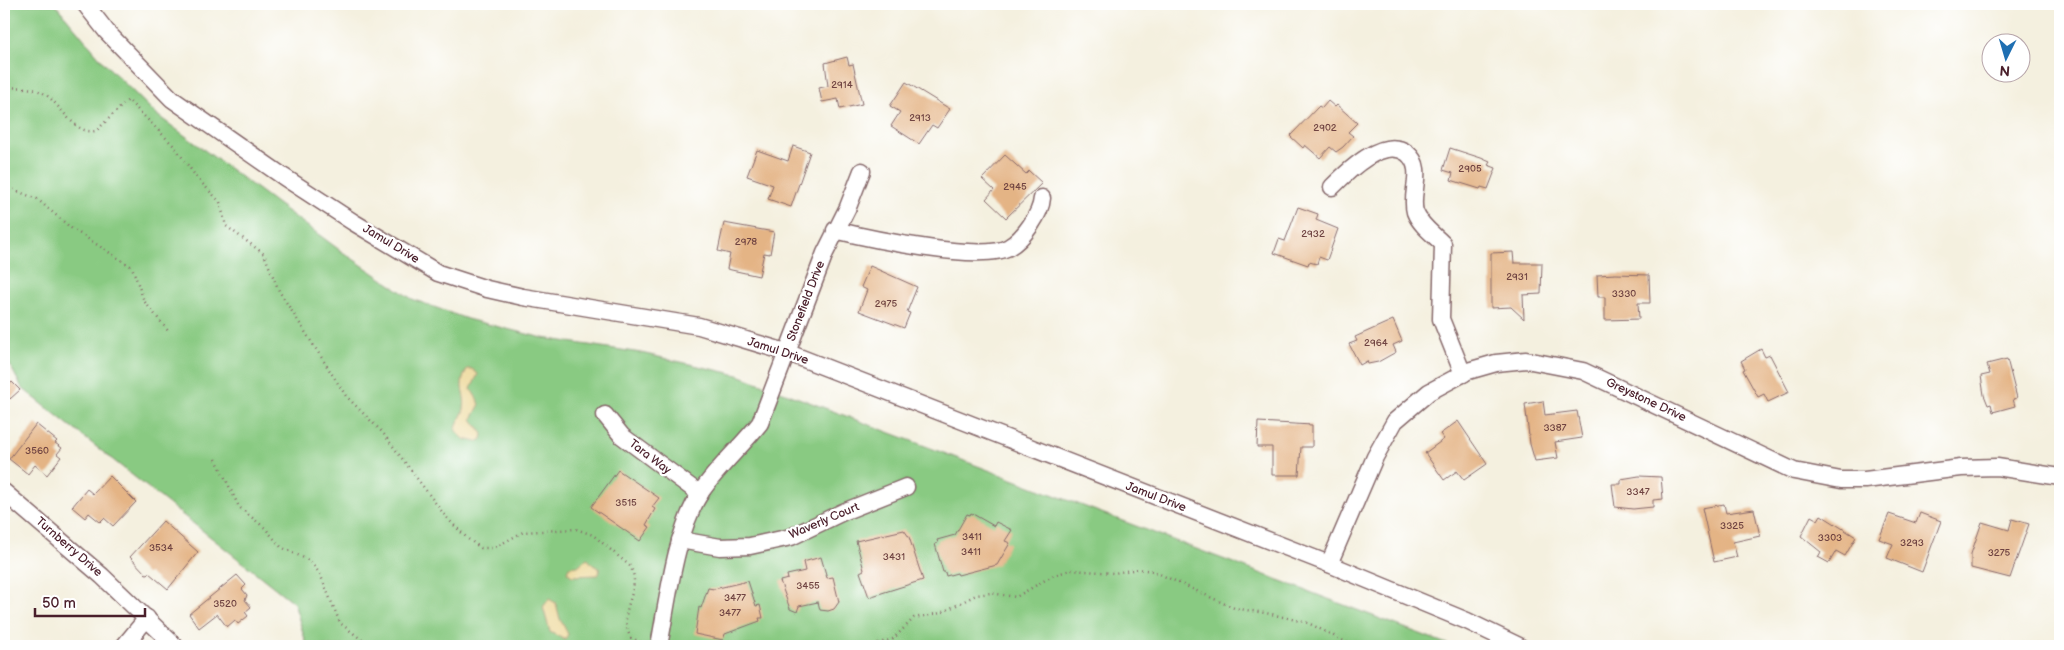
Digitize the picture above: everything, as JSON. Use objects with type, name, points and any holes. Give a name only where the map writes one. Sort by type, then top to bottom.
[{"type":"street","name":"Jamul Drive","points":[[85,4],[107,32],[172,99],[322,202],[438,273],[487,289],[523,297],[699,326],[786,352],[1329,564],[1467,622],[1518,646]]},
{"type":"street","points":[[1332,187],[1350,168],[1371,155],[1389,148],[1402,150],[1412,157],[1416,170],[1415,210],[1419,221],[1443,244],[1441,319],[1463,374]]},
{"type":"street","name":"Stonefield Drive","points":[[647,644],[680,540],[700,494],[717,470],[745,442],[760,423],[835,230],[848,207],[862,171]]},
{"type":"street","points":[[835,230],[944,250],[974,253],[997,251],[1010,247],[1034,221],[1041,209],[1042,198]]},
{"type":"street","name":"Greystone Drive","points":[[1329,564],[1375,457],[1395,421],[1429,392],[1463,374],[1496,363],[1526,360],[1583,371],[1794,471],[1841,480],[1864,480],[1961,468],[1997,467],[2060,477]]},
{"type":"street","name":"Tara Way","points":[[605,415],[622,436],[700,494]]},
{"type":"street","name":"Waverly Court","points":[[680,540],[720,547],[750,546],[791,537],[843,512],[906,487]]},
{"type":"street","name":"Turnberry Drive","points":[[4,492],[102,576],[175,646]]},
{"type":"street","points":[[124,646],[147,618]]},
{"type":"path","points":[[4,87],[34,90],[46,94],[74,124],[91,132],[96,131],[128,100],[174,146],[197,178],[220,202],[223,219],[231,231],[264,254],[279,291],[346,396],[383,433],[446,517],[468,539],[482,548],[494,548],[515,535],[533,531],[571,529],[593,535],[630,566],[634,572],[633,588],[625,621],[631,638],[647,644]]},
{"type":"path","points":[[4,186],[37,199],[71,228],[132,268],[144,301],[169,332]]},
{"type":"path","points":[[216,459],[239,507],[260,523],[281,547],[310,561],[320,574],[340,623],[370,646]]},
{"type":"path","points":[[868,646],[893,639],[914,618],[941,613],[976,595],[992,593],[1016,597],[1054,574],[1071,570],[1114,573],[1138,569],[1161,574],[1234,608],[1308,623],[1354,646]]},
{"type":"path","points":[[639,646],[647,644]]},
{"type":"green space","points":[[4,4],[55,4],[104,63],[157,115],[341,251],[412,299],[467,319],[543,338],[641,353],[738,375],[1452,646],[307,646],[294,603],[22,388],[4,354]]},
{"type":"sand","points":[[467,369],[472,369],[478,374],[471,389],[480,404],[472,419],[483,434],[482,439],[477,442],[464,439],[456,431],[464,409],[462,382]]},
{"type":"sand","points":[[587,558],[600,569],[598,575],[572,576],[567,572],[569,567],[578,566]]},
{"type":"sand","points":[[549,599],[556,603],[560,619],[568,634],[565,640],[550,632],[543,607]]},
{"type":"building","points":[[847,57],[849,65],[853,64],[862,104],[840,109],[838,99],[822,102],[819,88],[828,86],[825,63]]},
{"type":"building","points":[[906,82],[950,109],[937,128],[932,125],[919,144],[891,126],[900,112],[890,106]]},
{"type":"building","points":[[1328,101],[1335,107],[1337,105],[1357,123],[1348,132],[1353,136],[1343,147],[1336,152],[1330,147],[1320,158],[1305,145],[1303,148],[1290,136],[1319,106],[1322,108]]},
{"type":"building","points":[[793,146],[810,152],[791,207],[768,199],[773,185],[747,176],[757,150],[788,161]]},
{"type":"building","points":[[1450,148],[1481,158],[1490,162],[1488,165],[1496,168],[1488,189],[1481,187],[1480,189],[1451,180],[1453,173],[1443,170]]},
{"type":"building","points":[[1005,155],[1026,174],[1029,171],[1042,183],[1006,218],[986,199],[994,190],[982,179]]},
{"type":"building","points":[[1298,207],[1318,214],[1316,220],[1338,229],[1327,260],[1319,257],[1317,264],[1309,262],[1308,265],[1274,253],[1279,239],[1285,241]]},
{"type":"building","points":[[724,223],[774,232],[770,254],[764,253],[759,276],[727,269],[730,254],[718,251]]},
{"type":"building","points":[[1513,252],[1514,263],[1542,263],[1541,294],[1523,295],[1524,319],[1511,307],[1491,308],[1491,253]]},
{"type":"building","points":[[870,266],[917,287],[907,312],[910,313],[904,328],[859,311],[867,290],[861,287]]},
{"type":"building","points":[[1597,275],[1649,275],[1650,303],[1638,303],[1639,319],[1605,320],[1605,297],[1598,297]]},
{"type":"building","points":[[1393,320],[1402,341],[1393,345],[1396,352],[1378,362],[1368,364],[1367,361],[1360,365],[1349,344],[1357,341],[1355,337]]},
{"type":"building","points":[[1761,349],[1765,357],[1770,355],[1789,392],[1768,402],[1764,394],[1758,397],[1743,370],[1745,369],[1741,361]]},
{"type":"building","points":[[2007,359],[2017,398],[2013,399],[2015,406],[1993,412],[1991,404],[1988,405],[1984,395],[1981,376],[1990,374],[1987,364]]},
{"type":"building","points":[[12,382],[20,390],[10,399],[4,389]]},
{"type":"building","points":[[1543,401],[1545,415],[1577,411],[1582,438],[1555,442],[1558,458],[1535,461],[1530,444],[1525,404]]},
{"type":"building","points":[[1458,421],[1487,464],[1464,480],[1457,471],[1444,480],[1425,453],[1444,439],[1440,434]]},
{"type":"building","points":[[1258,422],[1312,425],[1312,447],[1301,447],[1299,475],[1272,475],[1272,447],[1257,447]]},
{"type":"building","points":[[36,424],[57,441],[55,443],[62,448],[57,454],[61,457],[47,475],[35,465],[28,474],[9,459]]},
{"type":"building","points":[[618,470],[659,498],[652,507],[655,509],[646,525],[650,527],[640,541],[591,507]]},
{"type":"building","points":[[110,476],[136,502],[113,526],[104,518],[100,522],[89,513],[85,518],[72,507],[87,489],[93,494]]},
{"type":"building","points":[[1639,476],[1661,477],[1663,499],[1653,500],[1653,507],[1633,509],[1615,507],[1612,484],[1621,484],[1621,479]]},
{"type":"building","points":[[1724,504],[1726,513],[1754,509],[1760,536],[1733,542],[1737,557],[1714,562],[1702,508]]},
{"type":"building","points":[[971,513],[994,526],[996,522],[1012,530],[1005,541],[1010,543],[997,565],[958,575],[957,573],[946,576],[945,572],[943,572],[935,544],[938,543],[937,540],[955,535],[967,514],[970,515]]},
{"type":"building","points":[[1920,513],[1941,521],[1922,572],[1887,558],[1893,544],[1879,539],[1889,514],[1916,523]]},
{"type":"building","points":[[1821,515],[1856,537],[1845,556],[1836,551],[1829,563],[1818,557],[1821,552],[1801,536],[1811,516],[1818,520]]},
{"type":"building","points":[[2012,519],[2029,524],[2010,578],[1971,568],[1971,554],[1982,522],[2009,530]]},
{"type":"building","points":[[163,521],[198,552],[168,589],[149,573],[146,574],[130,557]]},
{"type":"building","points":[[904,530],[909,537],[923,580],[869,597],[860,572],[864,570],[856,541]]},
{"type":"building","points":[[821,557],[827,578],[833,577],[839,602],[834,609],[828,611],[820,610],[818,602],[799,606],[797,612],[790,609],[780,581],[788,579],[787,575],[805,571],[803,562]]},
{"type":"building","points":[[237,575],[246,585],[242,589],[247,595],[245,600],[251,607],[245,612],[248,616],[238,624],[235,620],[227,627],[217,614],[199,628],[189,614]]},
{"type":"building","points":[[748,581],[756,606],[760,605],[763,618],[759,618],[760,621],[725,634],[723,640],[695,634],[699,607],[701,608],[708,588],[714,589]]}]
